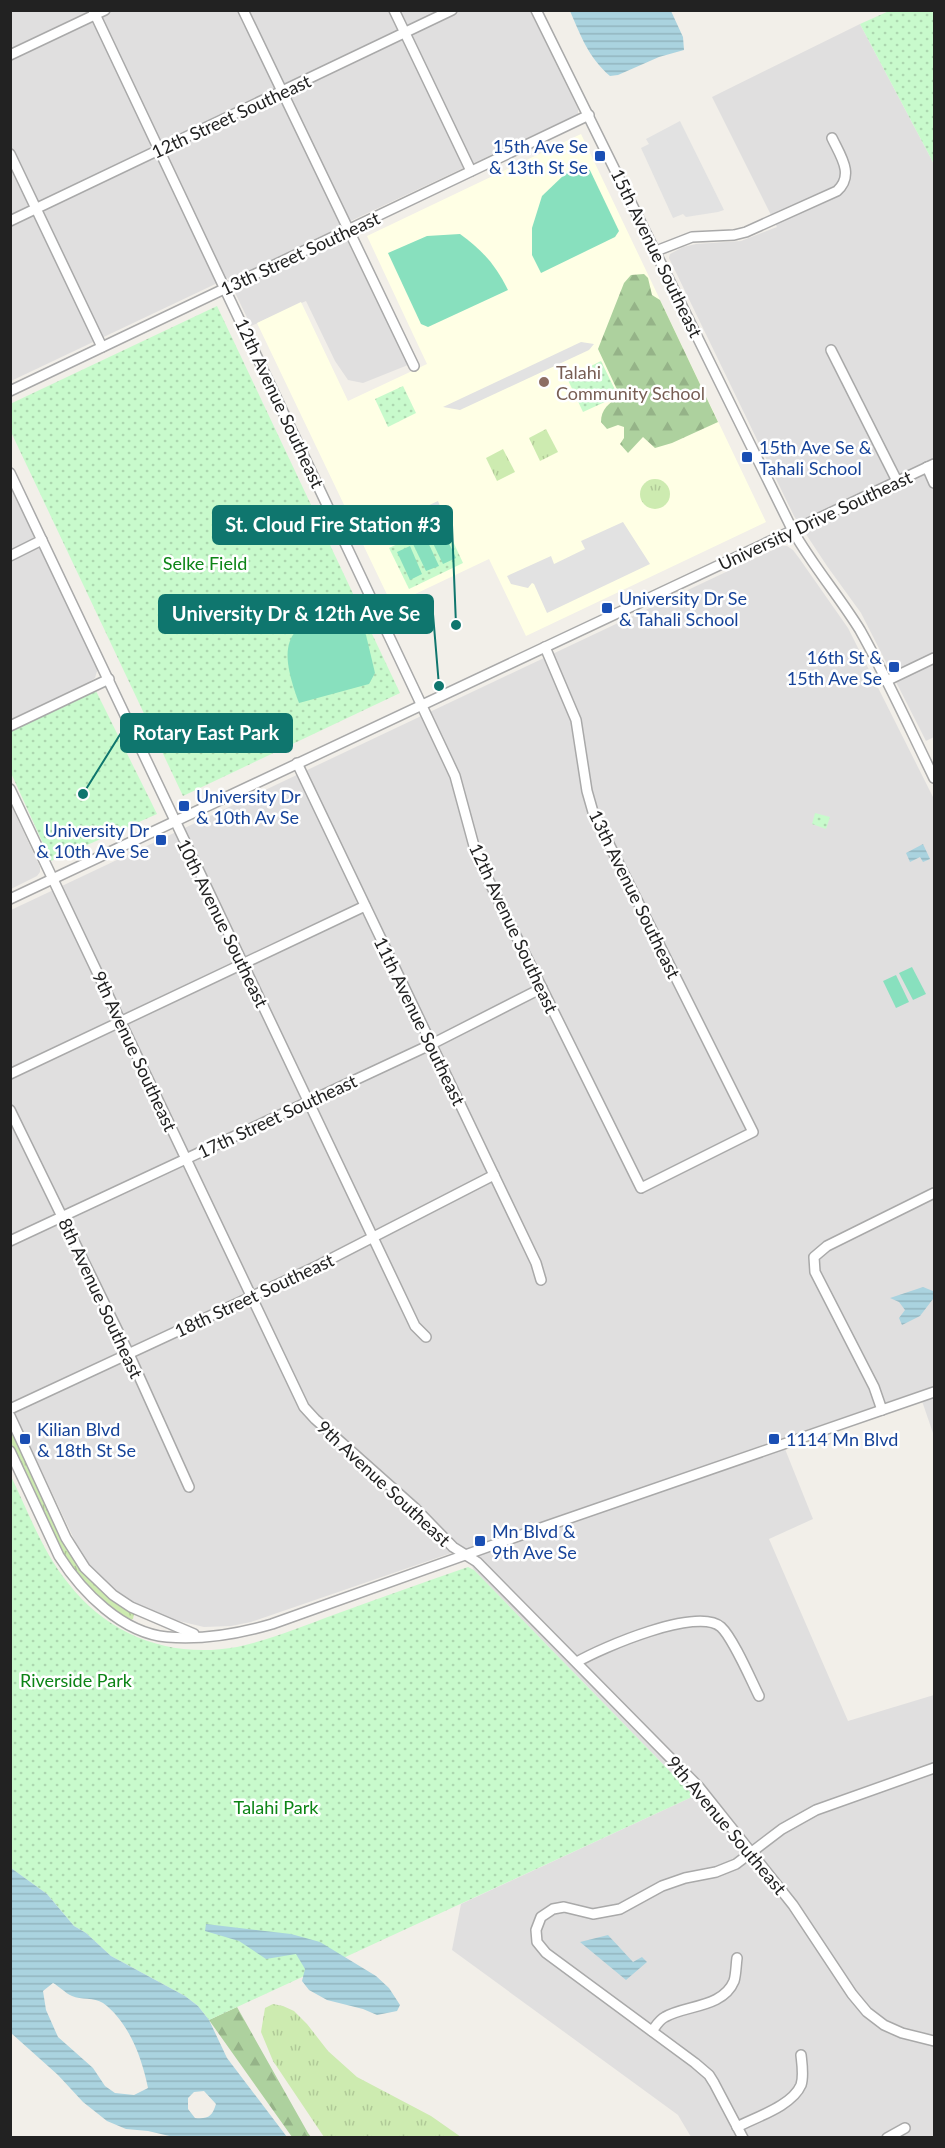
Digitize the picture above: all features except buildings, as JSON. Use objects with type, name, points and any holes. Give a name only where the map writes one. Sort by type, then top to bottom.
[{"type":"street","points":[[10,55],[94,13],[105,10]]},
{"type":"street","points":[[243,10],[414,366]]},
{"type":"street","points":[[394,10],[471,171]]},
{"type":"street","name":"12th Street Southeast","points":[[10,221],[452,10]]},
{"type":"street","name":"15th Avenue Southeast","points":[[536,10],[793,531],[805,552],[843,602],[861,632],[934,778]]},
{"type":"street","name":"12th Avenue Southeast","points":[[94,13],[422,705],[454,776],[477,857],[642,1188]]},
{"type":"street","name":"13th Street Southeast","points":[[10,391],[589,115]]},
{"type":"street","points":[[656,251],[692,237],[734,235],[746,232],[837,190],[845,180],[846,170],[832,138]]},
{"type":"street","points":[[10,154],[102,347]]},
{"type":"street","points":[[831,350],[897,482]]},
{"type":"street","points":[[931,466],[934,483]]},
{"type":"street","name":"University Drive Southeast","points":[[10,899],[931,466]]},
{"type":"street","name":"10th Avenue Southeast","points":[[10,473],[416,1326],[426,1336]]},
{"type":"street","points":[[10,556],[42,540]]},
{"type":"street","name":"13th Avenue Southeast","points":[[545,647],[576,720],[587,791],[593,812],[753,1132],[642,1188]]},
{"type":"street","points":[[886,681],[934,658]]},
{"type":"street","points":[[10,726],[109,680]]},
{"type":"street","name":"11th Avenue Southeast","points":[[297,763],[536,1263],[541,1280]]},
{"type":"street","name":"9th Avenue Southeast","points":[[10,789],[287,1374],[309,1413],[415,1508],[453,1547],[477,1562],[699,1787],[793,1905],[852,1994],[867,2012],[885,2025],[902,2033],[934,2041]]},
{"type":"street","points":[[10,1074],[365,906]]},
{"type":"street","name":"17th Street Southeast","points":[[10,1241],[432,1044],[542,988]]},
{"type":"street","name":"8th Avenue Southeast","points":[[10,1110],[129,1354],[189,1487]]},
{"type":"street","name":"18th Street Southeast","points":[[10,1409],[374,1238],[494,1175]]},
{"type":"street","points":[[882,1410],[874,1387],[815,1272],[814,1257],[827,1246],[934,1192]]},
{"type":"street","points":[[10,1451],[59,1556],[69,1571],[92,1596],[116,1616],[138,1629],[166,1637],[232,1634],[272,1624],[934,1392]]},
{"type":"street","points":[[10,1416],[66,1538],[85,1568],[113,1595],[131,1607],[198,1636]]},
{"type":"street","points":[[577,1662],[588,1655],[654,1630],[707,1620],[715,1622],[726,1633],[759,1696]]},
{"type":"street","points":[[743,2138],[709,2075],[546,1953],[537,1942],[538,1922],[546,1912],[559,1907],[593,1914],[620,1909],[662,1886],[725,1869],[752,1853],[782,1829],[816,1810],[934,1768]]},
{"type":"street","points":[[652,2031],[667,2016],[704,2004],[725,1993],[734,1982],[737,1958]]},
{"type":"street","points":[[737,2127],[772,2110],[796,2091],[802,2078],[801,2055]]},
{"type":"street","points":[[887,2138],[905,2128]]},
{"type":"shaded area","points":[[10,11],[530,11],[578,109],[578,114],[340,226],[408,365],[363,383],[348,380],[335,361],[306,301],[251,326],[228,278],[11,381]]},
{"type":"shaded area","points":[[860,24],[934,164],[934,737],[926,741],[861,613],[794,516],[669,258],[670,254],[683,247],[741,241],[777,227],[712,97]]},
{"type":"shaded area","points":[[680,121],[724,210],[686,217],[683,214],[673,218],[641,148],[649,144],[646,139]]},
{"type":"shaded area","name":"Talahi Community School","points":[[581,134],[766,522],[526,636],[489,559],[392,605],[257,323],[301,302],[348,401],[427,364],[367,236]]},
{"type":"shaded area","points":[[581,342],[594,344],[589,350],[460,410],[443,407]]},
{"type":"shaded area","points":[[10,485],[98,668],[95,678],[88,683],[11,719]]},
{"type":"shaded area","points":[[438,501],[444,516],[392,541],[384,526]]},
{"type":"shaded area","points":[[623,522],[650,564],[547,613],[534,584],[532,583],[528,588],[511,584],[507,576],[551,556],[554,564],[585,549],[581,541]]},
{"type":"shaded area","points":[[781,546],[787,546],[793,550],[848,628],[934,799],[934,1386],[781,1439],[813,1519],[769,1539],[848,1721],[934,1695],[934,2137],[691,2137],[678,2115],[452,1950],[461,1904],[694,1796],[474,1570],[463,1549],[251,1622],[231,1626],[204,1627],[162,1617],[133,1605],[91,1570],[83,1558],[11,1406],[11,910]]},
{"type":"shaded area","points":[[11,805],[40,867],[40,872],[37,876],[11,889]]},
{"type":"shaded area","points":[[934,1397],[934,1436],[922,1401]]},
{"type":"green space","points":[[889,11],[934,11],[934,164],[860,24]]},
{"type":"green space","points":[[587,164],[619,231],[615,237],[541,273],[532,255],[532,228],[542,196],[565,174]]},
{"type":"green space","points":[[460,234],[488,259],[508,290],[428,327],[421,324],[388,253],[427,236]]},
{"type":"green space","points":[[644,274],[648,278],[652,295],[660,300],[718,422],[672,443],[655,448],[643,437],[628,453],[620,444],[624,438],[624,427],[618,425],[607,429],[601,422],[602,413],[606,407],[620,396],[598,349],[624,283],[631,275]]},
{"type":"green space","name":"Selke Field","points":[[217,306],[400,693],[183,796],[11,432],[10,404]]},
{"type":"green space","points":[[601,361],[618,396],[583,412],[567,378]]},
{"type":"green space","points":[[403,386],[416,413],[388,427],[375,399]]},
{"type":"green space","points":[[546,429],[558,452],[540,461],[529,438]]},
{"type":"green space","points":[[503,449],[515,472],[497,481],[486,458]]},
{"type":"green space","points":[[655,479],[661,480],[669,488],[669,500],[661,508],[655,509],[649,508],[641,500],[640,494],[641,488],[649,480]]},
{"type":"green space","points":[[444,522],[463,563],[409,589],[389,548]]},
{"type":"green space","points":[[443,531],[456,558],[443,564],[430,537]]},
{"type":"green space","points":[[426,538],[439,566],[426,571],[413,544]]},
{"type":"green space","points":[[410,546],[422,574],[410,580],[397,552]]},
{"type":"green space","points":[[352,607],[366,635],[375,673],[369,684],[299,703],[288,663],[288,648],[292,636],[300,627],[313,619]]},
{"type":"green space","points":[[96,691],[157,814],[51,861],[11,773],[10,730]]},
{"type":"green space","points":[[815,813],[830,817],[826,829],[812,824]]},
{"type":"green space","points":[[912,967],[926,994],[913,1000],[899,973]]},
{"type":"green space","points":[[896,975],[909,1002],[896,1008],[883,981]]},
{"type":"green space","points":[[11,1429],[83,1570],[105,1593],[134,1614],[133,1619],[131,1620],[108,1605],[88,1587],[72,1566],[44,1517],[11,1442]]},
{"type":"green space","name":"Talahi Park","points":[[10,1474],[50,1558],[84,1601],[122,1630],[165,1646],[189,1650],[212,1650],[249,1644],[468,1567],[474,1570],[694,1796],[209,2020],[198,2006],[185,1996],[111,1956],[86,1933],[74,1926],[47,1894],[11,1868]]},
{"type":"green space","points":[[273,2004],[294,2011],[328,2051],[357,2077],[431,2116],[461,2137],[324,2137],[273,2061],[261,2032],[265,2008]]},
{"type":"green space","points":[[237,2007],[311,2137],[292,2137],[209,2020]]},
{"type":"water","points":[[570,11],[671,11],[683,37],[684,50],[610,76],[591,54]]},
{"type":"water","points":[[923,844],[930,859],[923,862],[920,857],[910,862],[906,853]]},
{"type":"water","points":[[923,1287],[933,1291],[933,1299],[920,1316],[902,1325],[899,1318],[905,1310],[899,1302],[890,1298]]},
{"type":"water","points":[[11,1868],[47,1894],[74,1926],[86,1933],[111,1956],[185,1996],[198,2006],[209,2020],[227,2058],[287,2137],[178,2138],[126,2129],[107,2121],[83,2102],[58,2075],[11,2033]],"holes":[[[53,1983],[72,1996],[99,2001],[112,2011],[133,2041],[148,2088],[134,2095],[115,2093],[105,2086],[93,2068],[58,2037],[46,2010],[43,1991]],[[204,2091],[216,2104],[209,2116],[195,2118],[188,2109],[188,2098],[194,2092]]]},
{"type":"water","points":[[206,1924],[291,1934],[320,1942],[376,1976],[389,1988],[400,2005],[397,2011],[377,2015],[327,2000],[309,1990],[302,1981],[305,1969],[296,1954],[266,1959],[239,1941],[205,1931]]},
{"type":"water","points":[[608,1935],[633,1962],[642,1957],[647,1962],[626,1980],[580,1942]]},
{"type":"place","name":"15th Ave Se & 13th St Se","points":[[600,156]]},
{"type":"place","name":"Talahi Community School","points":[[544,382]]},
{"type":"place","name":"15th Ave Se & Tahali School","points":[[747,457]]},
{"type":"place","name":"University Dr Se & Tahali School","points":[[607,608]]},
{"type":"place","name":"St. Cloud Fire Station #3","points":[[456,625]]},
{"type":"place","name":"16th St & 15th Ave Se","points":[[894,667]]},
{"type":"place","name":"University Dr & 12th Ave Se","points":[[439,686]]},
{"type":"place","name":"Rotary East Park","points":[[83,794]]},
{"type":"place","name":"University Dr & 10th Av Se","points":[[184,806]]},
{"type":"place","name":"University Dr & 10th Ave Se","points":[[161,840]]},
{"type":"place","name":"Kilian Blvd & 18th St Se","points":[[25,1439]]},
{"type":"place","name":"1114 Mn Blvd","points":[[774,1439]]},
{"type":"place","name":"Mn Blvd & 9th Ave Se","points":[[480,1541]]},
{"type":"park label","name":"Riverside Park","points":[[76,1680]]}]
